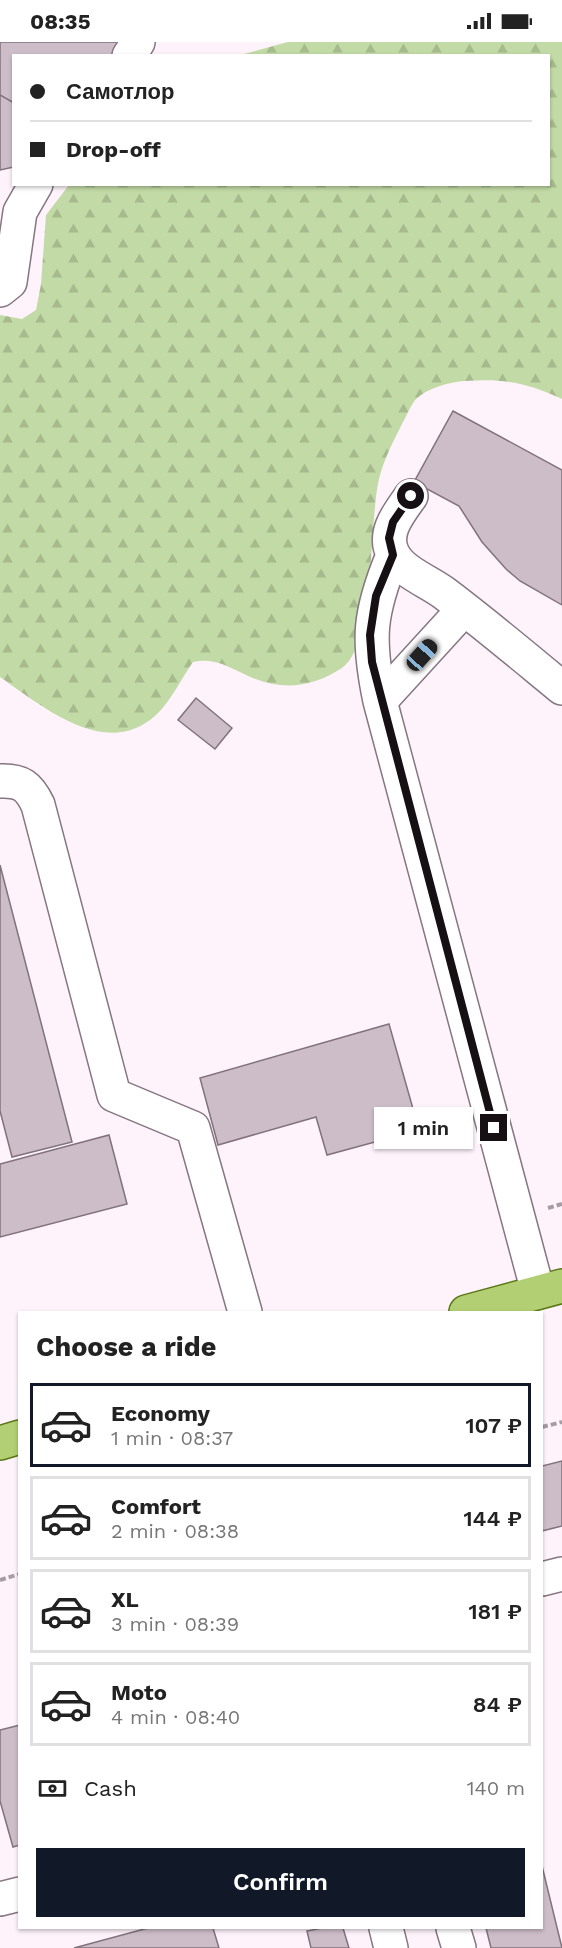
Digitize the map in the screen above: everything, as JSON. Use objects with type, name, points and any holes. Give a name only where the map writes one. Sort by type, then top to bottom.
[{"type":"main road","points":[[470,1311],[550,1289]]},
{"type":"main road","points":[[0,1443],[18,1438]]},
{"type":"lane","points":[[0,290],[10,282],[20,212],[35,186]]},
{"type":"lane","points":[[411,496],[393,522],[389,538],[393,555],[404,567],[464,609],[562,688]]},
{"type":"lane","points":[[393,555],[376,596],[370,635],[372,662],[380,701],[550,1289]]},
{"type":"lane","points":[[380,701],[464,609]]},
{"type":"lane","points":[[0,781],[16,780],[30,789],[38,805],[114,1095],[193,1128],[245,1311]]},
{"type":"lane","points":[[543,1579],[562,1574]]},
{"type":"lane","points":[[0,1899],[18,1894]]},
{"type":"lane","points":[[386,1929],[391,1948]]},
{"type":"lane","points":[[453,1929],[459,1948]]},
{"type":"path","points":[[543,1427],[562,1422]]},
{"type":"path","points":[[0,1580],[18,1575]]},
{"type":"green space","points":[[288,42],[562,42],[562,399],[515,383],[479,380],[438,386],[415,400],[383,464],[376,498],[366,610],[353,655],[342,668],[317,681],[279,685],[253,678],[217,662],[193,662],[171,697],[156,715],[137,728],[116,733],[96,731],[55,714],[0,677],[0,315],[22,319],[36,310],[41,284],[46,215],[68,186],[550,186],[550,54],[244,54]]},
{"type":"building","points":[[0,42],[124,42],[116,54],[12,54],[12,102],[0,95]]},
{"type":"building","points":[[0,95],[12,102],[12,167],[0,170]]},
{"type":"building","points":[[453,411],[562,470],[562,605],[520,581],[506,569],[482,542],[459,506],[414,482]]},
{"type":"building","points":[[196,698],[232,728],[215,749],[178,720]]},
{"type":"building","points":[[0,865],[72,1142],[12,1157],[0,1111]]},
{"type":"building","points":[[389,1024],[419,1130],[327,1155],[316,1117],[218,1145],[200,1078]]},
{"type":"building","points":[[109,1135],[127,1204],[0,1237],[0,1164]]},
{"type":"building","points":[[562,1461],[562,1526],[543,1531],[543,1466]]},
{"type":"building","points":[[18,1726],[18,1846],[13,1847],[0,1801],[0,1730]]},
{"type":"building","points":[[543,1870],[562,1948],[491,1948],[486,1929],[543,1929]]},
{"type":"building","points":[[144,1929],[213,1929],[219,1948],[74,1948]]},
{"type":"building","points":[[343,1929],[349,1948],[311,1948],[307,1931]]},
{"type":"route","points":[[411,496],[393,522],[389,538],[393,555],[376,596],[370,635],[372,662],[380,701],[494,1128]]}]
